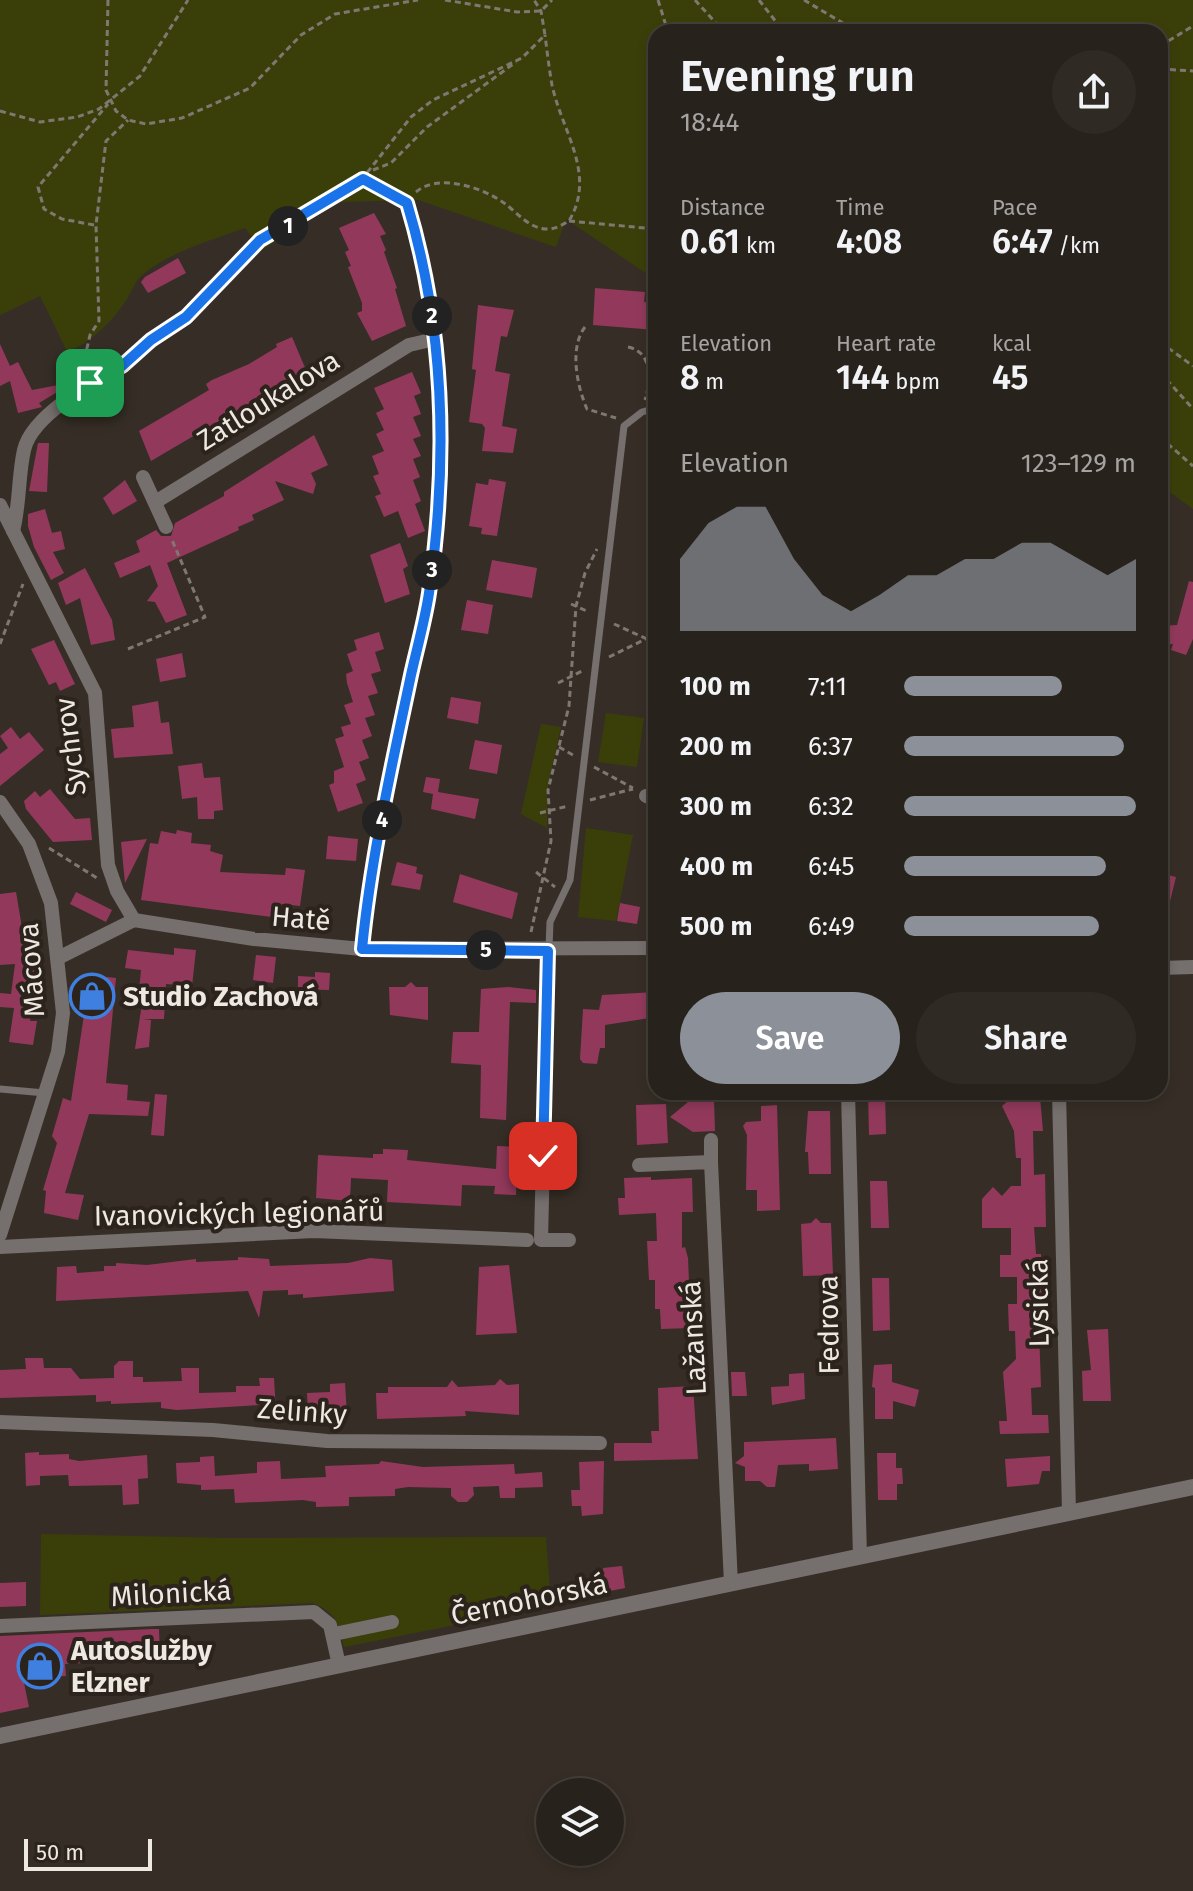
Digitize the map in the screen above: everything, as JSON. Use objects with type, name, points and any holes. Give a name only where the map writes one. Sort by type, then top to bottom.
[{"type":"street","points":[[362,949],[384,805],[432,564],[438,517],[440,376],[407,203]]},
{"type":"street","name":"Zatloukalova","points":[[157,501],[395,353],[409,345],[435,339]]},
{"type":"street","points":[[13,531],[20,506],[24,448],[33,430],[90,383],[122,366]]},
{"type":"street","points":[[143,477],[157,501],[166,527]]},
{"type":"street","name":"Sychrov","points":[[0,505],[95,693],[108,865],[117,891],[134,920]]},
{"type":"street","name":"Mácova","points":[[0,802],[29,844],[51,903],[60,957],[63,1013],[58,1052],[0,1235]]},
{"type":"street","points":[[60,957],[134,920]]},
{"type":"street","name":"Hatě","points":[[134,920],[254,939],[362,949],[548,951],[648,948]]},
{"type":"street","points":[[548,951],[541,1240],[569,1240]]},
{"type":"street","points":[[1168,968],[1193,967]]},
{"type":"street","name":"Fedrova","points":[[848,1100],[860,1557]]},
{"type":"street","name":"Lysická","points":[[1059,1100],[1069,1512]]},
{"type":"street","name":"Lažanská","points":[[711,1140],[731,1584]]},
{"type":"street","points":[[639,1165],[711,1162]]},
{"type":"street","name":"Ivanovických legionářů","points":[[0,1247],[310,1231],[527,1240]]},
{"type":"street","name":"Zelinky","points":[[0,1422],[213,1430],[327,1441],[600,1443]]},
{"type":"street","name":"Černohorská","points":[[0,1736],[1193,1487]]},
{"type":"street","name":"Milonická","points":[[0,1626],[314,1612],[323,1617],[334,1634]]},
{"type":"street","points":[[339,1665],[334,1634],[392,1622]]},
{"type":"lane","points":[[548,951],[550,922],[570,880],[624,426],[648,410]]},
{"type":"lane","points":[[0,1089],[45,1093]]},
{"type":"path","points":[[108,0],[105,67],[110,102],[128,120],[146,124],[182,118],[250,88],[301,35],[335,14],[418,0]]},
{"type":"path","points":[[96,225],[62,219],[44,209],[38,187],[110,102],[140,76],[188,0]]},
{"type":"path","points":[[445,0],[517,12],[541,11],[552,0]]},
{"type":"path","points":[[534,0],[541,11],[552,85],[580,171],[581,197],[569,221]]},
{"type":"path","points":[[658,0],[666,24]]},
{"type":"path","points":[[695,0],[717,24]]},
{"type":"path","points":[[759,0],[778,24]]},
{"type":"path","points":[[804,0],[844,24]]},
{"type":"path","points":[[1168,41],[1193,26]]},
{"type":"path","points":[[371,171],[391,163],[427,127],[522,58],[545,35]]},
{"type":"path","points":[[122,366],[151,340],[186,317],[260,240],[363,179],[411,117],[433,100],[522,58]]},
{"type":"path","points":[[1168,69],[1193,71]]},
{"type":"path","points":[[0,111],[40,122],[77,117],[110,102]]},
{"type":"path","points":[[90,383],[85,357],[90,335],[99,321],[96,225],[106,141],[128,120]]},
{"type":"path","points":[[363,179],[407,203],[424,185],[433,182],[485,194],[535,226],[548,230],[569,221],[648,228]]},
{"type":"path","points":[[585,327],[578,336],[580,393],[587,409],[611,414],[624,426]]},
{"type":"path","points":[[628,347],[646,360],[648,370]]},
{"type":"path","points":[[1168,348],[1193,366]]},
{"type":"path","points":[[1168,381],[1193,409]]},
{"type":"path","points":[[642,412],[648,387]]},
{"type":"path","points":[[1168,444],[1193,466]]},
{"type":"path","points":[[128,649],[205,617],[166,527]]},
{"type":"path","points":[[526,950],[551,841],[552,764],[569,706],[576,606],[585,573],[598,545],[610,535]]},
{"type":"path","points":[[0,644],[31,567]]},
{"type":"path","points":[[559,747],[633,789],[593,799]]},
{"type":"path","points":[[540,813],[578,803]]},
{"type":"path","points":[[44,845],[117,891]]},
{"type":"path","points":[[536,872],[563,893]]},
{"type":"green space","points":[[0,0],[1193,0],[1193,509],[1168,491],[1168,24],[648,24],[648,275],[566,219],[556,247],[418,200],[339,202],[262,250],[245,228],[192,247],[154,266],[136,282],[122,307],[101,330],[67,351],[40,296],[0,315]]},
{"type":"green space","points":[[606,713],[644,718],[637,767],[598,762]]},
{"type":"green space","points":[[541,724],[561,727],[547,790],[547,828],[521,814]]},
{"type":"green space","points":[[586,828],[633,835],[616,921],[578,917]]},
{"type":"green space","points":[[41,1534],[224,1538],[546,1537],[551,1606],[344,1647],[335,1620],[313,1603],[40,1615]]},
{"type":"building","points":[[374,213],[386,234],[380,236],[406,326],[372,341],[357,313],[362,311],[362,303],[348,267],[351,266],[345,252],[349,250],[339,228]]},
{"type":"building","points":[[178,258],[186,273],[148,293],[141,282],[145,277]]},
{"type":"building","points":[[595,288],[645,292],[648,329],[593,325]]},
{"type":"building","points":[[478,305],[514,310],[507,337],[501,336],[495,371],[510,374],[502,426],[517,429],[513,453],[482,451],[485,428],[482,424],[469,422],[476,370],[472,369]]},
{"type":"building","points":[[292,337],[306,370],[151,461],[139,431],[209,390],[206,384],[212,380],[249,364],[277,347],[276,344]]},
{"type":"building","points":[[0,344],[10,366],[18,362],[32,390],[74,382],[39,403],[42,407],[18,413],[10,381],[0,386]]},
{"type":"building","points":[[412,372],[421,393],[414,396],[421,414],[413,417],[421,436],[413,439],[421,456],[413,459],[420,477],[413,480],[421,501],[415,504],[425,531],[408,538],[398,511],[384,517],[375,496],[381,494],[373,476],[379,474],[372,456],[384,451],[376,434],[384,430],[376,413],[384,409],[374,388]]},
{"type":"building","points":[[314,435],[328,465],[311,473],[316,484],[313,494],[275,481],[284,500],[252,515],[254,520],[238,527],[239,530],[167,563],[187,615],[166,623],[155,602],[147,601],[158,586],[150,565],[120,578],[114,563],[140,552],[136,541],[156,530],[161,536],[171,536],[175,523],[224,496],[224,492]]},
{"type":"building","points":[[38,443],[49,443],[47,492],[29,491]]},
{"type":"building","points":[[489,479],[506,482],[497,536],[481,534],[482,528],[469,526],[476,483],[488,485]]},
{"type":"building","points":[[125,480],[137,501],[113,515],[103,498]]},
{"type":"building","points":[[45,509],[52,533],[61,531],[65,549],[53,552],[64,573],[51,580],[34,547],[28,526],[28,514]]},
{"type":"building","points":[[400,543],[408,566],[403,569],[410,594],[385,603],[370,555]]},
{"type":"building","points":[[492,560],[537,568],[532,598],[486,590]]},
{"type":"building","points":[[85,568],[112,620],[115,640],[91,645],[80,598],[66,605],[58,583]]},
{"type":"building","points":[[1189,581],[1193,582],[1193,639],[1186,655],[1171,650],[1173,644],[1168,644],[1168,626],[1177,625]]},
{"type":"building","points":[[467,600],[493,605],[488,634],[461,630]]},
{"type":"building","points":[[379,632],[384,649],[375,652],[381,671],[371,674],[378,693],[368,696],[375,715],[365,718],[372,736],[362,740],[369,758],[359,762],[366,780],[356,784],[363,803],[338,812],[329,785],[334,783],[334,771],[344,767],[335,739],[344,736],[341,727],[351,724],[344,705],[353,702],[346,674],[353,671],[347,654],[357,650],[354,640]]},
{"type":"building","points":[[54,640],[75,684],[60,691],[56,682],[49,685],[31,649]]},
{"type":"building","points":[[182,653],[186,677],[160,682],[156,659]]},
{"type":"building","points":[[451,697],[481,702],[478,724],[447,718]]},
{"type":"building","points":[[158,701],[161,723],[169,722],[173,754],[114,758],[111,729],[134,727],[132,706]]},
{"type":"building","points":[[11,727],[20,739],[29,732],[44,750],[0,786],[0,754],[8,748],[0,736]]},
{"type":"building","points":[[475,740],[502,745],[497,774],[469,769]]},
{"type":"building","points":[[202,763],[204,778],[220,777],[223,810],[214,811],[214,819],[198,819],[197,797],[182,799],[178,766]]},
{"type":"building","points":[[426,777],[440,779],[438,792],[479,799],[475,819],[431,809],[433,794],[423,792]]},
{"type":"building","points":[[50,789],[75,819],[90,818],[92,840],[53,842],[26,809],[24,801],[35,791],[40,797]]},
{"type":"building","points":[[177,830],[192,833],[191,843],[211,845],[210,851],[223,855],[220,872],[285,875],[286,868],[305,870],[300,906],[282,904],[280,918],[141,900],[150,843],[158,844],[161,831],[176,834]]},
{"type":"building","points":[[328,836],[358,839],[356,861],[326,859]]},
{"type":"building","points":[[147,839],[125,883],[121,842]]},
{"type":"building","points":[[397,862],[417,867],[416,873],[423,875],[420,890],[391,885]]},
{"type":"building","points":[[460,874],[518,893],[512,919],[453,902]]},
{"type":"building","points":[[1168,875],[1176,877],[1168,910]]},
{"type":"building","points":[[16,892],[24,939],[29,939],[35,979],[30,1021],[37,1021],[33,1045],[9,1042],[14,1008],[0,1007],[0,993],[11,994],[15,964],[0,965],[0,894]]},
{"type":"building","points":[[76,892],[112,910],[106,922],[70,904]]},
{"type":"building","points":[[620,903],[640,907],[637,924],[617,921]]},
{"type":"building","points":[[174,948],[196,950],[192,986],[166,984],[164,1019],[142,1019],[151,1020],[149,1047],[135,1049],[144,991],[139,991],[141,970],[125,968],[128,950],[174,955]]},
{"type":"building","points":[[256,955],[276,957],[273,983],[253,980]]},
{"type":"building","points":[[315,972],[330,973],[329,990],[298,989],[298,976],[315,977]]},
{"type":"building","points":[[90,975],[116,978],[106,1083],[128,1085],[127,1100],[150,1102],[148,1116],[89,1114],[65,1193],[84,1195],[78,1220],[44,1213],[46,1191],[43,1190],[57,1143],[52,1136],[63,1098],[71,1101]]},
{"type":"building","points":[[411,982],[416,987],[428,987],[428,1020],[390,1015],[389,987],[405,987]]},
{"type":"building","points":[[508,987],[536,990],[536,1003],[510,1002],[506,1120],[480,1118],[481,1065],[451,1063],[453,1032],[479,1032],[481,989]]},
{"type":"building","points":[[648,992],[648,1018],[605,1025],[605,1048],[600,1048],[597,1064],[583,1063],[580,1059],[583,1009],[599,1010],[602,995]]},
{"type":"building","points":[[155,1094],[167,1095],[164,1136],[151,1135]]},
{"type":"building","points":[[690,1100],[714,1100],[715,1131],[693,1132],[670,1117]]},
{"type":"building","points":[[868,1100],[885,1100],[886,1134],[869,1135]]},
{"type":"building","points":[[1009,1100],[1040,1100],[1043,1131],[1033,1131],[1034,1175],[1045,1174],[1046,1227],[1034,1227],[1036,1254],[1041,1254],[1043,1330],[1039,1330],[1041,1387],[1031,1388],[1032,1415],[1048,1415],[1049,1433],[1000,1434],[999,1421],[1007,1421],[1003,1372],[1016,1359],[1015,1331],[1009,1331],[1008,1304],[1017,1304],[1017,1277],[1000,1277],[1000,1255],[1011,1255],[1011,1228],[982,1228],[982,1199],[993,1187],[1002,1196],[1011,1186],[1021,1186],[1021,1158],[1016,1158],[1014,1131],[1002,1106]]},
{"type":"building","points":[[666,1104],[668,1143],[637,1145],[636,1105]]},
{"type":"building","points":[[777,1105],[780,1210],[757,1211],[757,1190],[746,1190],[747,1135],[743,1126],[746,1122],[761,1121],[761,1106]]},
{"type":"building","points":[[808,1111],[830,1111],[831,1174],[809,1174],[808,1152],[805,1152]]},
{"type":"building","points":[[497,1146],[518,1147],[516,1195],[494,1194],[495,1186],[462,1185],[461,1206],[387,1202],[388,1180],[351,1178],[350,1201],[316,1198],[318,1155],[373,1158],[373,1154],[383,1154],[383,1149],[408,1150],[407,1160],[496,1169]]},
{"type":"building","points":[[651,1177],[651,1180],[692,1178],[693,1212],[682,1212],[682,1248],[685,1247],[688,1258],[691,1328],[661,1329],[660,1309],[655,1309],[655,1280],[649,1280],[647,1241],[657,1241],[656,1213],[619,1215],[618,1198],[625,1198],[624,1178]]},
{"type":"building","points":[[870,1181],[887,1181],[889,1228],[871,1228]]},
{"type":"building","points":[[816,1218],[821,1223],[831,1223],[833,1275],[803,1276],[801,1224],[811,1223]]},
{"type":"building","points":[[238,1257],[269,1259],[270,1266],[348,1263],[370,1258],[392,1260],[394,1291],[303,1298],[303,1294],[288,1295],[288,1290],[263,1291],[259,1318],[248,1291],[56,1301],[57,1267],[76,1266],[77,1273],[104,1271],[104,1266],[116,1266],[116,1263],[147,1265],[196,1259],[196,1262],[238,1260]]},
{"type":"building","points":[[509,1265],[517,1333],[476,1335],[479,1267]]},
{"type":"building","points":[[872,1278],[889,1278],[890,1330],[873,1331]]},
{"type":"building","points":[[1108,1329],[1111,1401],[1083,1401],[1082,1371],[1091,1370],[1087,1330]]},
{"type":"building","points":[[25,1358],[43,1358],[44,1368],[71,1368],[80,1379],[114,1378],[114,1366],[119,1361],[133,1361],[133,1377],[143,1377],[143,1382],[182,1381],[181,1368],[199,1368],[199,1393],[236,1392],[236,1386],[260,1386],[259,1378],[274,1378],[276,1412],[260,1412],[260,1405],[177,1410],[161,1408],[161,1402],[111,1404],[111,1401],[96,1402],[96,1395],[0,1398],[0,1370],[26,1369]]},
{"type":"building","points":[[892,1364],[892,1382],[919,1390],[915,1407],[893,1401],[893,1419],[875,1419],[875,1388],[872,1387],[874,1365]]},
{"type":"building","points":[[731,1372],[745,1372],[747,1396],[732,1396]]},
{"type":"building","points":[[804,1373],[805,1399],[772,1405],[771,1387],[789,1386],[789,1374]]},
{"type":"building","points":[[500,1379],[507,1385],[519,1384],[519,1415],[465,1411],[466,1416],[377,1419],[376,1393],[388,1393],[388,1387],[447,1387],[452,1380],[458,1387],[495,1385]]},
{"type":"building","points":[[345,1383],[347,1416],[331,1417],[331,1411],[308,1412],[307,1393],[330,1392],[330,1384]]},
{"type":"building","points":[[693,1386],[698,1459],[614,1461],[614,1443],[652,1443],[651,1431],[659,1431],[658,1388]]},
{"type":"building","points":[[836,1438],[838,1469],[809,1471],[809,1464],[778,1465],[775,1487],[767,1487],[760,1481],[745,1481],[745,1467],[735,1463],[744,1456],[744,1442]]},
{"type":"building","points":[[39,1452],[39,1455],[69,1454],[69,1459],[79,1461],[147,1455],[148,1478],[138,1479],[139,1504],[123,1505],[122,1485],[69,1486],[68,1475],[40,1476],[40,1485],[26,1486],[25,1453]]},
{"type":"building","points":[[877,1453],[896,1453],[896,1468],[902,1468],[903,1484],[897,1484],[897,1500],[878,1500]]},
{"type":"building","points":[[214,1456],[215,1476],[257,1473],[257,1462],[280,1461],[281,1479],[326,1477],[325,1466],[379,1464],[381,1461],[423,1467],[514,1464],[515,1474],[542,1472],[543,1487],[515,1488],[515,1498],[500,1498],[499,1486],[473,1487],[474,1495],[467,1502],[458,1502],[451,1496],[451,1488],[408,1487],[395,1489],[395,1496],[349,1497],[349,1506],[316,1507],[316,1502],[303,1500],[235,1503],[234,1489],[201,1490],[201,1485],[177,1483],[176,1463],[200,1462],[200,1457]]},
{"type":"building","points":[[1050,1456],[1050,1471],[1042,1471],[1039,1484],[1007,1487],[1005,1459]]},
{"type":"building","points":[[604,1461],[603,1514],[582,1516],[581,1506],[572,1506],[571,1490],[580,1490],[579,1462]]},
{"type":"building","points":[[622,1566],[625,1588],[605,1592],[603,1568]]},
{"type":"building","points":[[26,1582],[26,1606],[0,1607],[0,1583]]},
{"type":"building","points":[[159,1629],[160,1659],[65,1664],[66,1676],[23,1678],[29,1707],[0,1713],[0,1636]]},
{"type":"place","name":"Studio Zachová","points":[[92,996]]},
{"type":"place","name":"Autoslužby Elzner","points":[[40,1666]]},
{"type":"route","points":[[90,383],[122,366],[151,340],[186,317],[260,240],[346,193],[363,179],[407,203],[430,301],[440,376],[438,517],[429,596],[384,805],[362,949],[548,951],[543,1156]]}]
